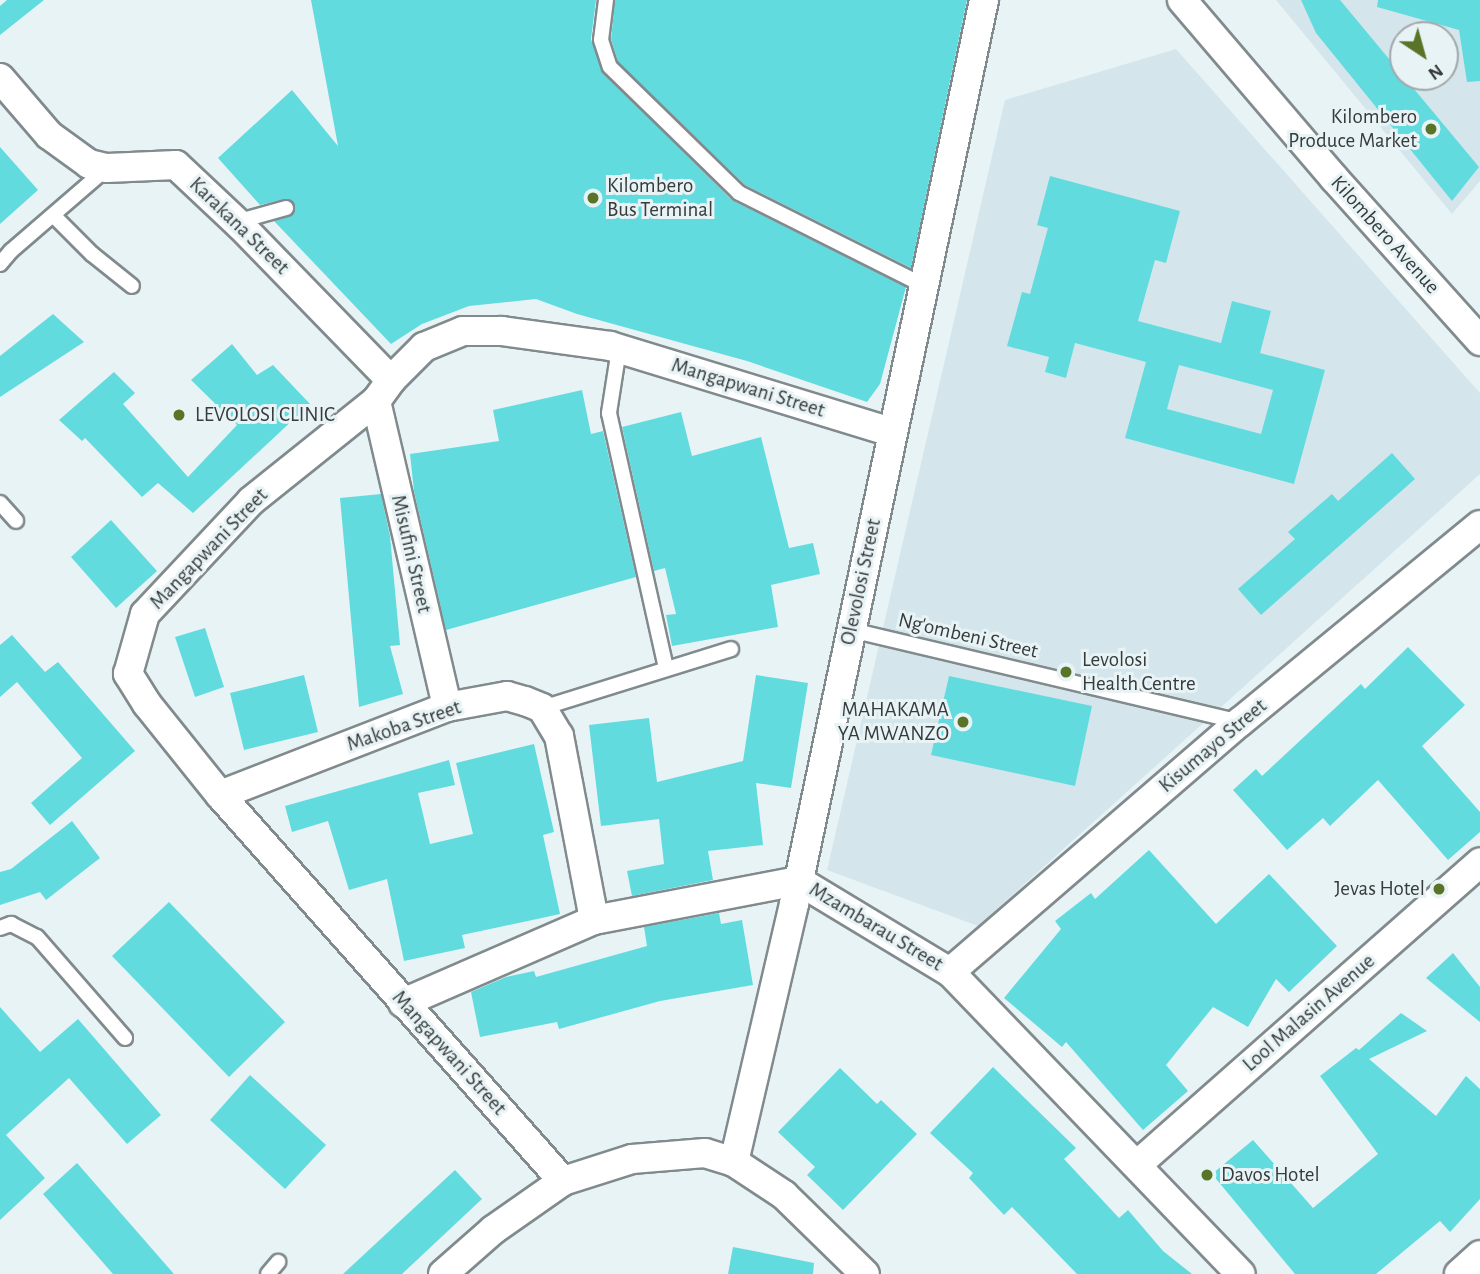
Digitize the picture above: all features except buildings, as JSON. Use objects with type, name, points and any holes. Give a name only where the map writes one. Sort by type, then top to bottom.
[{"type":"street","name":"Olevolosi Street","points":[[734,1162],[799,881],[984,0]]},
{"type":"street","name":"Kilombero Avenue","points":[[1182,0],[1334,178],[1480,341]]},
{"type":"street","name":"Karakana Street","points":[[0,78],[49,135],[89,164],[107,168],[176,165],[236,222],[384,390]]},
{"type":"street","name":"Mangapwani Street","points":[[563,1181],[220,795],[148,704],[128,674],[145,614],[251,501],[384,390],[424,347],[463,331],[502,331],[558,337],[619,349],[892,432]]},
{"type":"street","name":"Misufini Street","points":[[384,390],[447,707]]},
{"type":"street","name":"Kisumayo Street","points":[[950,972],[1240,722],[1480,525]]},
{"type":"street","name":"Makoba Street","points":[[220,795],[447,707],[507,696],[542,708]]},
{"type":"street","points":[[542,708],[559,736],[594,920]]},
{"type":"street","name":"Lool Malasin Avenue","points":[[1138,1164],[1480,863]]},
{"type":"street","name":"Mzambarau Street","points":[[403,1003],[594,920],[799,881],[950,972],[1138,1164],[1241,1274]]},
{"type":"street","points":[[443,1274],[493,1230],[563,1181],[592,1169],[661,1154],[705,1153],[734,1162],[784,1195],[865,1274]]},
{"type":"street","points":[[1458,1274],[1480,1255]]},
{"type":"lane","points":[[606,0],[601,40],[610,68],[739,193],[923,285]]},
{"type":"lane","points":[[0,264],[11,251],[107,168]]},
{"type":"lane","points":[[236,222],[286,208]]},
{"type":"lane","points":[[54,216],[92,254],[132,286]]},
{"type":"lane","points":[[619,349],[609,413],[666,669]]},
{"type":"lane","points":[[0,503],[16,521]]},
{"type":"lane","name":"Ng'ombeni Street","points":[[851,630],[1240,722]]},
{"type":"lane","points":[[542,708],[731,649]]},
{"type":"lane","points":[[0,928],[11,923],[37,937],[125,1038]]},
{"type":"lane","points":[[268,1274],[278,1262]]},
{"type":"shaded area","name":"Kilombero Produce Market","points":[[1276,0],[1480,0],[1480,181],[1452,214]]},
{"type":"shaded area","name":"Levolosi Health Centre","points":[[1176,49],[1480,393],[1480,474],[978,926],[827,870],[1005,100]]},
{"type":"place","name":"Kilombero Produce Market","points":[[1431,129]]},
{"type":"place","name":"Kilombero Bus Terminal","points":[[593,198]]},
{"type":"place","name":"LEVOLOSI CLINIC","points":[[179,415]]},
{"type":"place","name":"Levolosi Health Centre","points":[[1066,672]]},
{"type":"place","name":"MAHAKAMA YA MWANZO","points":[[963,722]]},
{"type":"place","name":"Jevas Hotel","points":[[1439,889]]},
{"type":"place","name":"Davos Hotel","points":[[1207,1175]]}]
